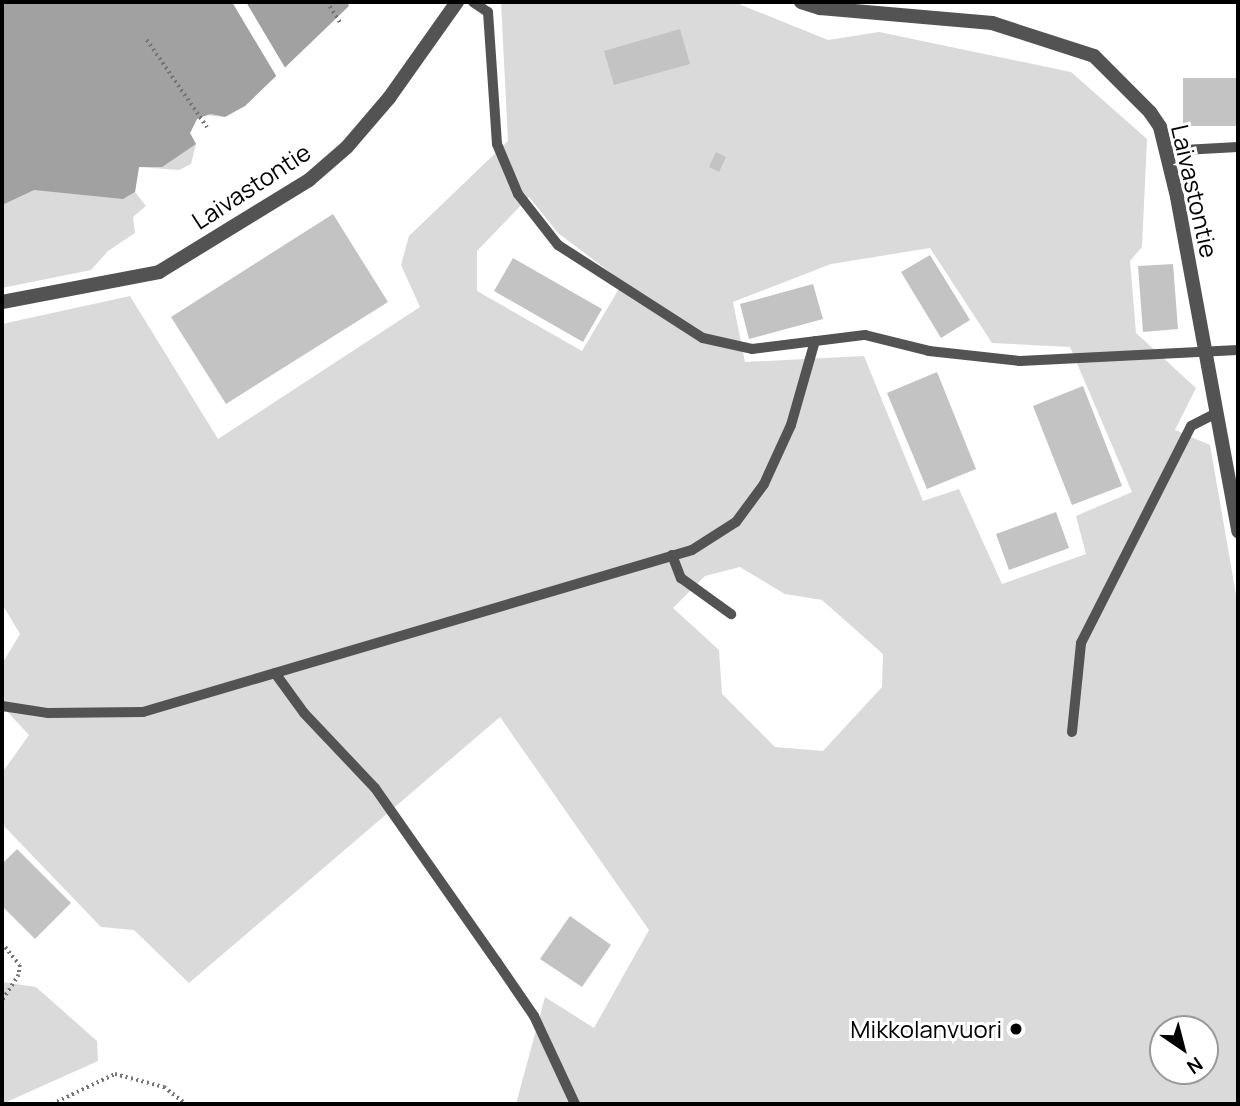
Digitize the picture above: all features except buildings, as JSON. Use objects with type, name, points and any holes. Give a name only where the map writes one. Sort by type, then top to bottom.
[{"type":"street","name":"Laivastontie","points":[[2,302],[159,272],[309,180],[347,147],[388,98],[457,2]]},
{"type":"street","name":"Laivastontie","points":[[801,2],[820,8],[992,23],[1094,56],[1150,112],[1160,127],[1238,531]]},
{"type":"lane","points":[[472,2],[488,12],[497,144],[518,194],[558,245],[703,338],[752,348],[865,335],[929,351],[1020,360],[1238,350]]},
{"type":"lane","points":[[1165,151],[1238,147]]},
{"type":"lane","points":[[2,706],[48,713],[143,712],[692,550],[736,522],[765,484],[791,425],[815,341]]},
{"type":"lane","points":[[1072,732],[1082,643],[1191,426],[1216,412]]},
{"type":"lane","points":[[672,555],[681,578],[731,614]]},
{"type":"lane","points":[[275,673],[304,713],[374,788],[498,962],[534,1016],[575,1104]]},
{"type":"path","points":[[327,2],[340,22]]},
{"type":"path","points":[[147,40],[207,127]]},
{"type":"path","points":[[2,943],[20,965],[19,975],[2,1001]]},
{"type":"path","points":[[52,1104],[115,1074],[164,1087],[186,1104]]},
{"type":"shaded area","points":[[2,2],[347,2],[349,6],[245,106],[225,117],[210,114],[197,119],[190,133],[196,144],[162,167],[139,167],[135,192],[123,199],[34,190],[2,205]]},
{"type":"shaded area","points":[[501,2],[734,2],[828,40],[879,32],[1071,72],[1147,139],[1142,247],[1130,261],[1136,333],[1196,388],[1175,430],[1210,445],[1238,606],[1238,1104],[516,1104],[545,997],[594,1028],[649,930],[500,717],[189,983],[134,930],[101,927],[2,824],[2,773],[29,735],[2,706],[2,664],[20,634],[2,604],[2,324],[130,296],[218,439],[420,307],[401,265],[409,236],[508,141]],"holes":[[[529,197],[558,233],[623,282],[582,351],[477,291],[477,251]],[[930,248],[992,343],[1070,347],[1132,492],[1076,516],[1086,554],[1002,584],[959,489],[923,501],[864,356],[745,362],[733,302],[831,264]],[[740,567],[785,594],[822,600],[883,654],[882,687],[823,751],[775,747],[722,694],[719,650],[673,608],[705,576]]]},
{"type":"shaded area","points":[[2,92],[175,107],[225,117],[203,115],[197,119],[190,133],[196,144],[191,164],[179,170],[139,167],[135,192],[146,206],[133,217],[135,233],[108,251],[91,270],[2,288]]},
{"type":"shaded area","points":[[2,982],[36,987],[97,1041],[98,1061],[2,1104]]},
{"type":"pier","points":[[232,2],[246,2],[287,71],[278,79]]},
{"type":"place","name":"Mikkolanvuori","points":[[1016,1029]]}]
